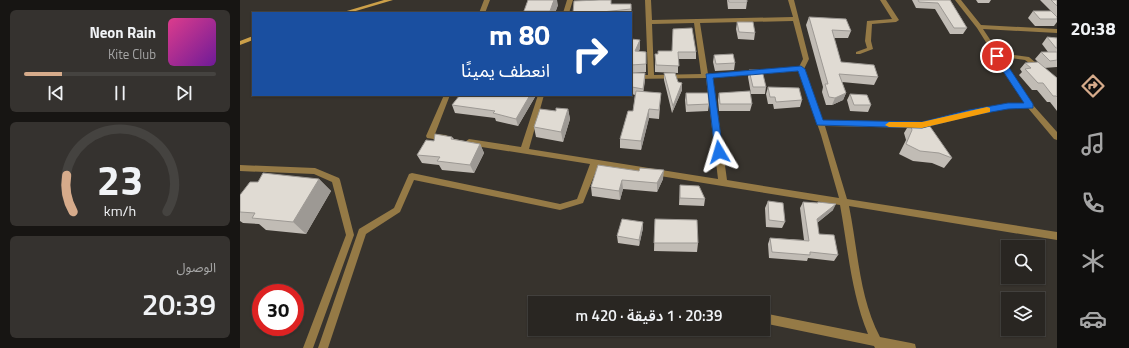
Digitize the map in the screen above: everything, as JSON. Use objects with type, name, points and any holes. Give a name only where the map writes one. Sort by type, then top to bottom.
[{"type":"street","points":[[347,12],[390,0]]},
{"type":"street","points":[[482,12],[487,0]]},
{"type":"street","points":[[566,12],[570,0]]},
{"type":"street","points":[[648,0],[651,77]]},
{"type":"street","points":[[791,0],[806,60],[801,69],[820,123],[844,202],[859,295],[879,345]]},
{"type":"street","points":[[858,53],[870,49],[868,40],[869,22],[896,20],[883,0]]},
{"type":"street","points":[[958,0],[979,27],[1030,106],[1057,137]]},
{"type":"street","points":[[648,22],[795,19]]},
{"type":"street","points":[[697,21],[723,183]]},
{"type":"street","points":[[979,27],[1057,31]]},
{"type":"street","points":[[240,43],[252,38]]},
{"type":"street","points":[[997,56],[1027,58],[1046,74]]},
{"type":"street","points":[[632,77],[707,76],[801,69]]},
{"type":"street","points":[[447,96],[430,136],[1057,236]]},
{"type":"street","points":[[524,151],[541,96]]},
{"type":"street","points":[[820,123],[922,125],[969,113],[1008,106],[1030,106]]},
{"type":"street","points":[[322,348],[362,232],[397,210],[412,176],[560,207],[580,201],[595,162]]},
{"type":"street","points":[[240,168],[315,171],[336,180],[350,235],[308,348]]},
{"type":"street","points":[[770,320],[879,345],[911,348]]},
{"type":"building","points":[[528,0],[554,0],[550,11],[524,11]]},
{"type":"building","points":[[611,0],[611,4],[631,4],[631,9],[602,12],[573,12],[574,1]]},
{"type":"building","points":[[728,0],[747,0],[747,2],[729,2]]},
{"type":"building","points":[[918,0],[950,0],[967,28],[954,28],[938,3],[919,2]]},
{"type":"building","points":[[1051,0],[1057,0],[1057,6]]},
{"type":"building","points":[[1033,11],[1051,11],[1057,19],[1040,19]]},
{"type":"building","points":[[809,17],[846,19],[851,31],[832,30],[841,62],[874,65],[878,77],[839,74],[846,93],[835,98],[829,97],[825,84],[828,84]]},
{"type":"building","points":[[737,22],[753,22],[755,33],[739,32]]},
{"type":"building","points":[[692,28],[696,52],[678,52],[679,66],[656,65],[655,54],[658,54],[658,51],[672,51],[673,29]]},
{"type":"building","points":[[1047,37],[1057,38],[1057,48],[1056,48]]},
{"type":"building","points":[[632,39],[640,40],[635,51],[646,52],[646,64],[632,65]]},
{"type":"building","points":[[1041,52],[1057,52],[1057,60],[1050,61]]},
{"type":"building","points":[[733,54],[735,63],[716,64],[714,55]]},
{"type":"building","points":[[1038,62],[1057,78],[1057,97],[1053,96],[1043,83],[1038,83],[1025,69],[1031,68],[1025,63]]},
{"type":"building","points":[[749,70],[762,70],[766,87],[753,87]]},
{"type":"building","points":[[632,73],[645,73],[643,89],[632,87]]},
{"type":"building","points":[[664,73],[675,73],[678,82],[682,83],[673,106]]},
{"type":"building","points":[[768,87],[799,88],[802,100],[776,102],[775,97],[770,97]]},
{"type":"building","points":[[636,91],[661,93],[659,110],[649,109],[641,141],[620,139],[628,111],[633,111]]},
{"type":"building","points":[[750,91],[752,104],[720,104],[719,93]]},
{"type":"building","points":[[686,93],[708,93],[709,104],[687,105]]},
{"type":"building","points":[[850,94],[867,95],[871,105],[854,105]]},
{"type":"building","points":[[459,96],[529,96],[516,119],[493,113],[495,111],[452,105]]},
{"type":"building","points":[[556,108],[568,109],[561,132],[534,127],[540,109],[556,111]]},
{"type":"building","points":[[910,123],[929,125],[952,158],[939,153],[920,151],[906,144],[912,130]]},
{"type":"building","points":[[435,134],[452,137],[451,139],[480,144],[470,165],[437,161],[440,157],[417,155],[426,140],[434,141]]},
{"type":"building","points":[[598,165],[639,171],[640,168],[664,170],[657,183],[622,180],[619,191],[591,187]]},
{"type":"building","points":[[263,173],[319,179],[293,222],[252,218],[255,213],[240,212],[240,195],[250,182],[258,182]]},
{"type":"building","points":[[680,185],[699,186],[705,199],[680,198]]},
{"type":"building","points":[[768,201],[783,203],[785,222],[769,220]]},
{"type":"building","points":[[803,202],[836,204],[817,219],[819,234],[834,235],[838,255],[810,252],[810,255],[772,252],[770,238],[809,241]]},
{"type":"building","points":[[622,219],[643,222],[639,240],[617,236]]},
{"type":"building","points":[[655,219],[697,220],[698,243],[654,243]]},
{"type":"slow traffic","points":[[889,125],[922,125],[987,110]]},
{"type":"route","points":[[719,152],[709,76],[801,69],[820,123],[922,125],[969,113],[1008,106],[1030,106],[997,56]]}]
